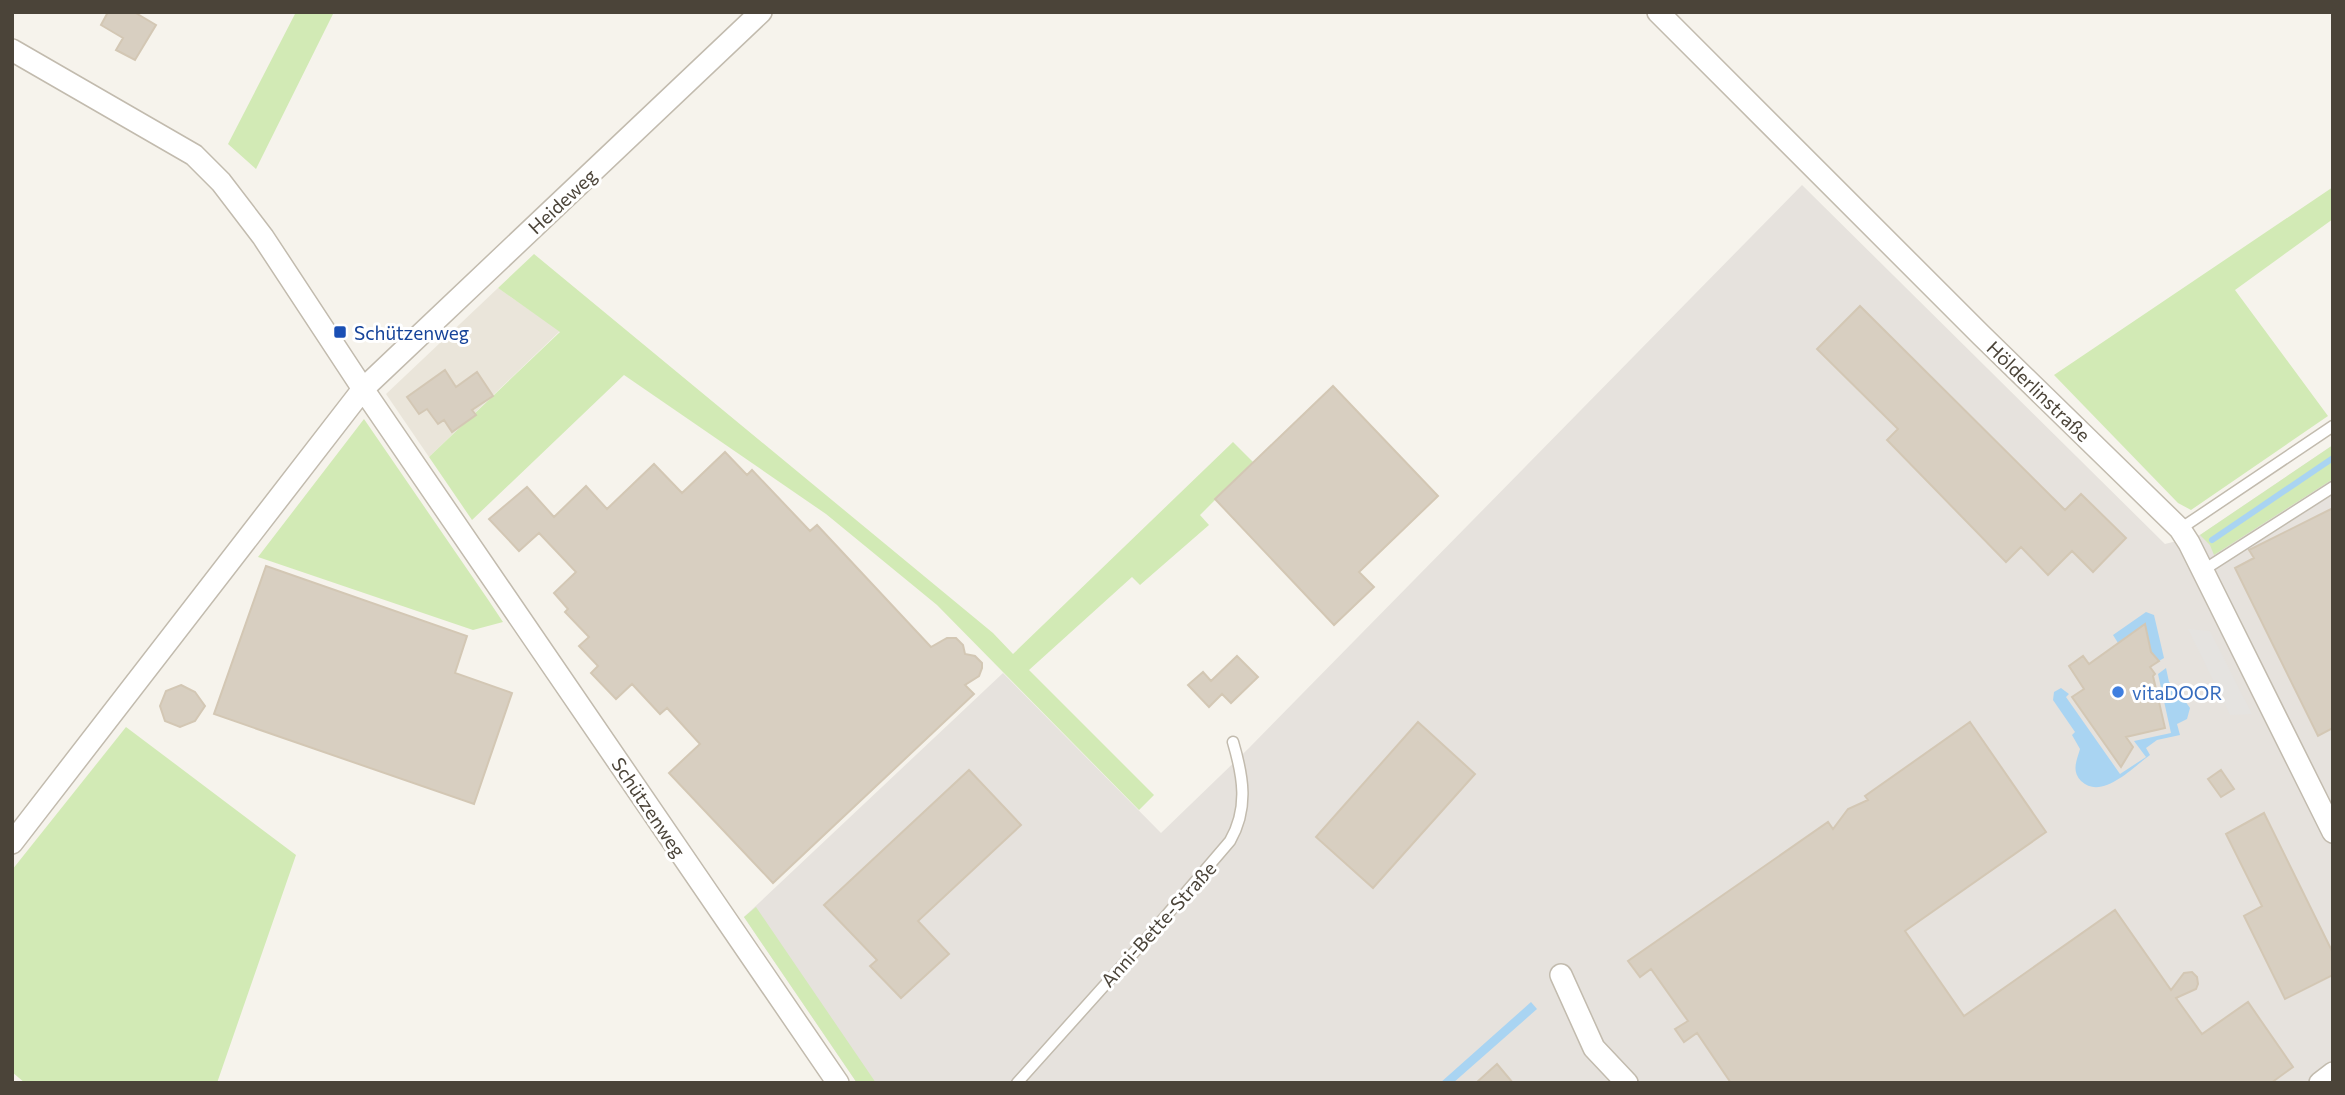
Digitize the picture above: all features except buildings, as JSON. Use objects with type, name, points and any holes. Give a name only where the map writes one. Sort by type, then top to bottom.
[{"type":"street","name":"Heideweg","points":[[12,843],[363,389],[761,12]]},
{"type":"street","name":"Hölderlinstraße","points":[[1658,12],[1981,335],[2180,529],[2333,832]]},
{"type":"street","name":"Schützenweg","points":[[12,50],[194,155],[221,181],[263,237],[363,389],[838,1083]]},
{"type":"street","points":[[1561,975],[1594,1048],[1627,1083]]},
{"type":"street","points":[[2319,1083],[2333,1073]]},
{"type":"lane","points":[[2180,529],[2333,426]]},
{"type":"lane","points":[[2202,572],[2333,487]]},
{"type":"lane","name":"Anni-Bette-Straße","points":[[1017,1083],[1230,841],[1239,823],[1243,798],[1241,770],[1233,742]]},
{"type":"shaded area","points":[[1802,185],[2165,544],[2200,535],[2333,445],[2333,1083],[857,1083],[744,917],[1003,673],[1161,833],[1249,748]]},
{"type":"shaded area","points":[[498,288],[560,331],[429,457],[386,394]]},
{"type":"shaded area","points":[[2188,629],[2210,631],[2252,714],[2230,715]]},
{"type":"green space","points":[[296,12],[334,12],[256,169],[228,144]]},
{"type":"green space","points":[[2333,187],[2333,219],[2235,290],[2328,416],[2191,510],[2178,503],[2054,375]]},
{"type":"green space","points":[[534,254],[993,633],[1013,654],[1233,442],[1253,462],[1200,515],[1209,525],[1140,585],[1132,577],[1029,670],[1154,795],[1139,810],[937,605],[826,514],[624,375],[472,520],[429,457],[560,332],[498,288]]},
{"type":"green space","points":[[364,419],[503,622],[473,630],[258,557]]},
{"type":"green space","points":[[2333,445],[2333,479],[2214,555],[2210,545],[2200,535]]},
{"type":"green space","points":[[126,727],[296,855],[217,1083],[25,1083],[12,1072],[12,870]]},
{"type":"green space","points":[[756,907],[876,1083],[857,1083],[744,917]]},
{"type":"water","points":[[2146,612],[2154,615],[2164,658],[2159,661],[2118,643],[2113,635]]},
{"type":"water","points":[[2166,668],[2169,682],[2180,690],[2179,698],[2190,708],[2187,719],[2177,724],[2180,735],[2157,740],[2146,748],[2150,755],[2108,785],[2089,786],[2081,781],[2075,769],[2080,749],[2072,735],[2075,732],[2053,700],[2054,692],[2061,688],[2069,694],[2066,697],[2120,774],[2146,757],[2134,741],[2171,733],[2158,674]]},
{"type":"water","points":[[1531,1002],[1537,1009],[1453,1083],[1440,1083]]},
{"type":"waterway","points":[[2212,540],[2333,458]]},
{"type":"place","name":"Schützenweg","points":[[340,332]]},
{"type":"place","name":"vitaDOOR","points":[[2118,692]]}]
